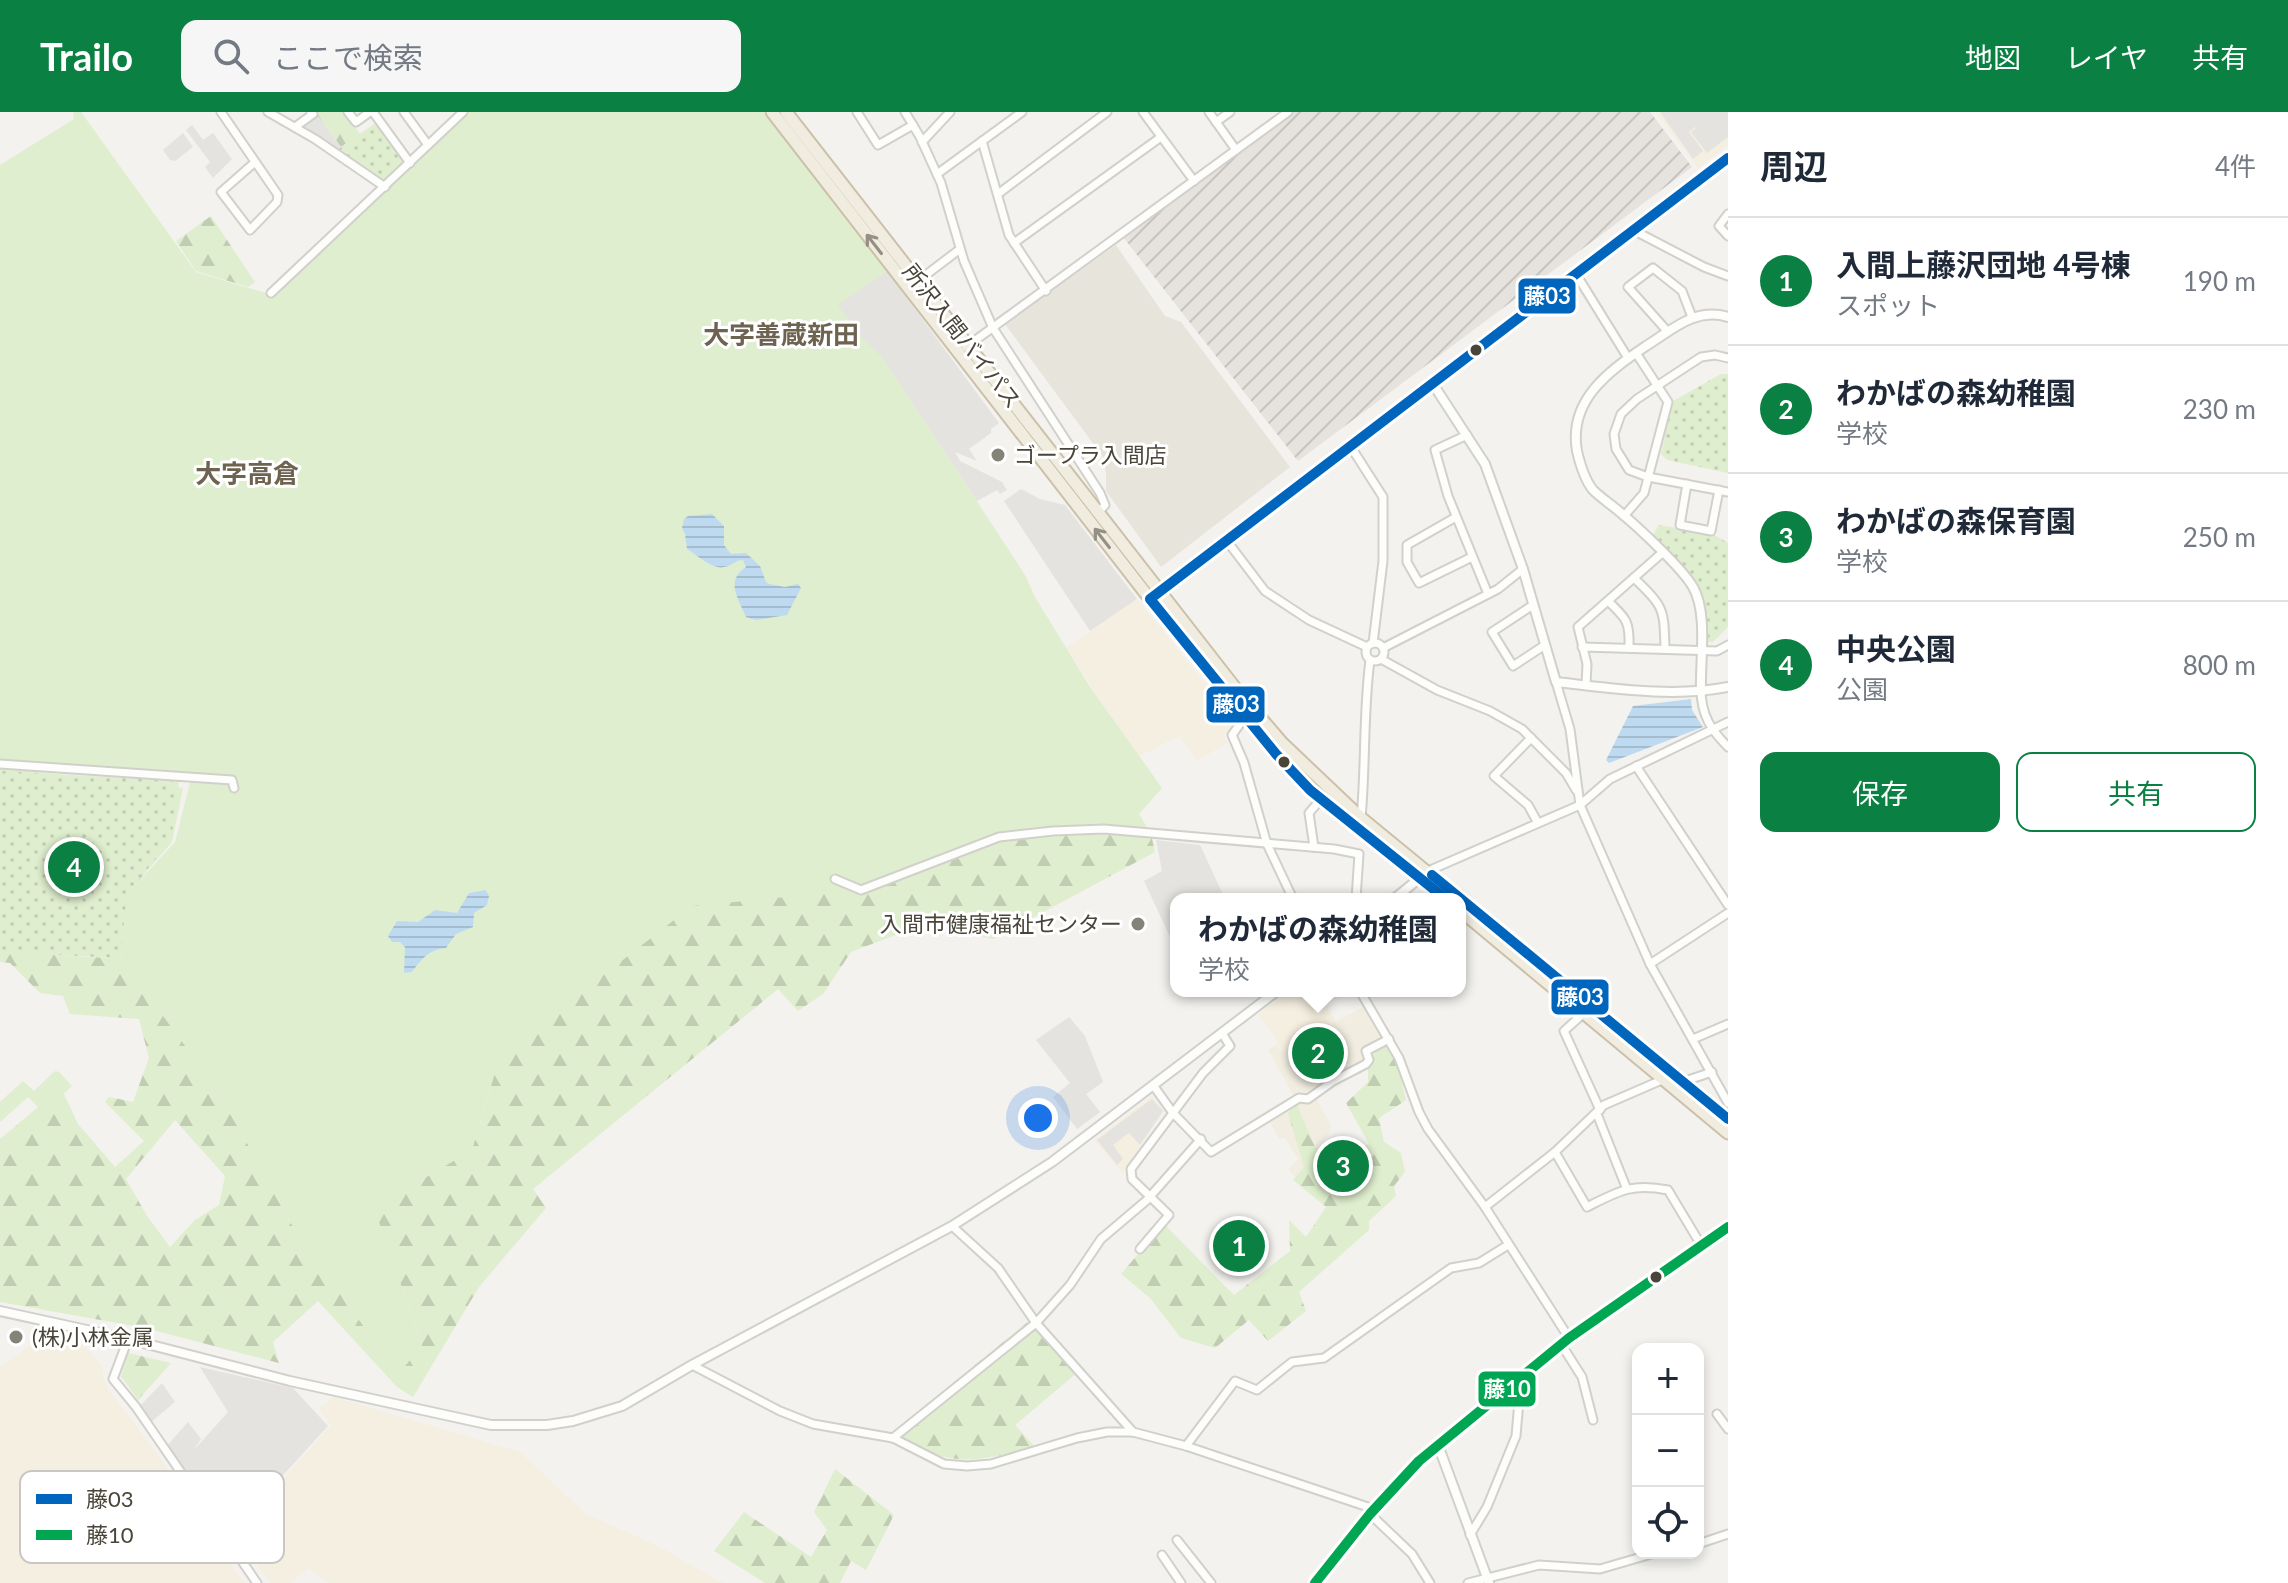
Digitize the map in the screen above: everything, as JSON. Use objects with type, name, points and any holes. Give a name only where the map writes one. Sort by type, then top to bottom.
[{"type":"highway","name":"所沢入間バイパス","points":[[772,112],[1150,599],[1276,754],[1321,799],[1448,893]]},
{"type":"highway","name":"所沢入間バイパス","points":[[786,112],[1239,693],[1282,743],[1441,893]]},
{"type":"highway","name":"所沢入間バイパス","points":[[1466,907],[1727,1115]]},
{"type":"highway","points":[[1466,915],[1728,1133]]},
{"type":"main road","points":[[1315,1583],[1405,1474],[1438,1445],[1565,1341],[1728,1227]]},
{"type":"street","points":[[221,112],[278,195],[277,202],[250,230],[221,192],[255,162]]},
{"type":"street","points":[[268,112],[385,187]]},
{"type":"street","points":[[295,127],[313,114],[311,112]]},
{"type":"street","points":[[348,112],[356,122],[371,112],[410,163]]},
{"type":"street","points":[[404,112],[428,145]]},
{"type":"street","points":[[857,112],[878,145],[913,125]]},
{"type":"street","points":[[905,112],[937,174],[960,249],[993,328],[1100,493],[1105,505],[1099,512]]},
{"type":"street","points":[[922,142],[950,112]]},
{"type":"street","points":[[937,174],[1022,112]]},
{"type":"street","points":[[998,194],[1107,112]]},
{"type":"street","points":[[1143,112],[1194,181]]},
{"type":"street","points":[[1209,112],[1236,150]]},
{"type":"street","points":[[1216,122],[1230,112]]},
{"type":"street","points":[[958,354],[1236,150],[1277,115],[1288,112]]},
{"type":"street","points":[[271,293],[461,113]]},
{"type":"street","points":[[1014,243],[1161,137]]},
{"type":"street","points":[[982,141],[1005,224],[1046,291]]},
{"type":"street","points":[[1150,599],[1728,158]]},
{"type":"street","points":[[1728,214],[1719,226],[1728,236]]},
{"type":"street","points":[[1633,230],[1728,276]]},
{"type":"street","points":[[918,281],[960,249]]},
{"type":"street","points":[[1668,332],[1628,287],[1653,268],[1682,291],[1692,317]]},
{"type":"street","points":[[1576,274],[1668,402],[1644,493],[1624,516]]},
{"type":"street","points":[[1728,317],[1709,314],[1692,317],[1607,373],[1588,397],[1579,420],[1576,444],[1586,478],[1593,490],[1685,576],[1698,599],[1701,612],[1702,709],[1712,729],[1728,747]]},
{"type":"street","points":[[1687,484],[1680,525],[1711,531],[1724,491],[1687,484],[1648,477],[1629,470],[1616,449],[1614,434],[1627,406],[1658,385],[1701,357],[1715,355],[1728,358]]},
{"type":"street","points":[[1433,384],[1485,464],[1523,569],[1570,729],[1580,805],[1650,964],[1728,1103]]},
{"type":"street","points":[[1467,435],[1435,450],[1456,517],[1488,594]]},
{"type":"street","points":[[1351,447],[1383,497],[1383,561],[1366,656],[1370,660],[1364,703],[1366,766],[1361,818]]},
{"type":"street","points":[[1456,517],[1407,545],[1407,562],[1419,583],[1472,557]]},
{"type":"street","points":[[1227,541],[1265,591],[1309,620],[1383,648],[1488,594],[1523,569]]},
{"type":"street","points":[[1586,685],[1587,664],[1578,627],[1662,553]]},
{"type":"street","points":[[1634,578],[1658,601],[1664,614],[1665,649]]},
{"type":"street","points":[[1608,601],[1626,619],[1629,648]]},
{"type":"street","points":[[1533,605],[1492,632],[1513,666],[1545,645]]},
{"type":"street","points":[[1582,647],[1717,651],[1728,645]]},
{"type":"street","points":[[1381,659],[1383,648]]},
{"type":"street","points":[[1370,660],[1381,659],[1437,690],[1490,711],[1531,738],[1566,773],[1577,792]]},
{"type":"street","points":[[1556,682],[1626,689],[1728,687]]},
{"type":"street","points":[[1245,717],[1232,735],[1233,742],[1244,763],[1267,844],[1290,893]]},
{"type":"street","points":[[1401,893],[1424,874],[1580,805],[1610,779],[1728,722]]},
{"type":"street","points":[[1531,738],[1494,776],[1528,805],[1538,823]]},
{"type":"street","points":[[0,764],[232,780],[234,788]]},
{"type":"street","points":[[1636,766],[1728,905]]},
{"type":"street","points":[[1314,847],[1309,813],[1321,799]]},
{"type":"street","points":[[835,879],[861,890],[999,837],[1104,829],[1314,847],[1359,854],[1356,893]]},
{"type":"street","points":[[1650,964],[1728,913]]},
{"type":"street","points":[[0,1311],[128,1339],[290,1381],[491,1425],[520,1427],[573,1421],[622,1406],[692,1365],[952,1226],[1052,1162],[1269,997]]},
{"type":"street","points":[[1364,997],[1399,1058],[1419,1112],[1432,1136],[1485,1207],[1565,1341],[1582,1377],[1593,1420]]},
{"type":"street","points":[[1584,1013],[1564,1031],[1626,1187]]},
{"type":"street","points":[[1693,1039],[1728,1024]]},
{"type":"street","points":[[1140,1249],[1169,1215],[1132,1179],[1131,1169],[1203,1073],[1230,1046],[1222,1033]]},
{"type":"street","points":[[1153,1085],[1173,1113],[1211,1152],[1299,1098],[1308,1099],[1333,1081],[1366,1064],[1369,1060],[1366,1051],[1389,1039]]},
{"type":"street","points":[[1685,1081],[1712,1072]]},
{"type":"street","points":[[1485,1207],[1555,1152],[1604,1105],[1664,1079]]},
{"type":"street","points":[[893,1438],[1036,1323],[1070,1285],[1101,1239],[1150,1196],[1201,1139]]},
{"type":"street","points":[[1555,1152],[1587,1207],[1626,1187],[1668,1190],[1701,1245]]},
{"type":"street","points":[[952,1226],[998,1268],[1036,1323],[1133,1432]]},
{"type":"street","points":[[1186,1446],[1235,1381],[1257,1390],[1292,1362],[1324,1358],[1451,1268],[1479,1263],[1508,1245]]},
{"type":"street","points":[[128,1339],[113,1379],[180,1471]]},
{"type":"street","points":[[692,1365],[780,1411],[813,1424],[893,1438],[944,1464],[967,1466],[1010,1459],[1107,1432],[1133,1432],[1186,1446],[1372,1512],[1412,1554],[1430,1583]]},
{"type":"street","points":[[1470,1535],[1487,1507],[1516,1436],[1521,1376]]},
{"type":"street","points":[[1717,1414],[1728,1429]]},
{"type":"street","points":[[1438,1445],[1488,1580]]},
{"type":"street","points":[[1704,1542],[1728,1534]]},
{"type":"street","points":[[1177,1540],[1211,1583]]},
{"type":"street","points":[[1162,1555],[1181,1583]]},
{"type":"street","points":[[1468,1583],[1539,1565],[1600,1569],[1634,1559]]},
{"type":"street","points":[[243,1563],[257,1583]]},
{"type":"shaded area","points":[[1294,112],[1650,112],[1692,167],[1298,461],[1123,237]]},
{"type":"shaded area","points":[[1656,112],[1728,112],[1728,145],[1698,168]]},
{"type":"shaded area","points":[[1660,112],[1728,112],[1728,137],[1707,153],[1691,132],[1695,127],[1689,132],[1703,151],[1693,159]]},
{"type":"shaded area","points":[[317,115],[341,147],[337,150],[302,128]]},
{"type":"shaded area","points":[[192,125],[203,140],[213,133],[232,159],[213,178],[205,167],[210,162],[186,130]]},
{"type":"shaded area","points":[[183,133],[193,147],[175,161],[170,160],[163,150]]},
{"type":"shaded area","points":[[1116,245],[1165,316],[1181,322],[1290,467],[1161,567],[1106,491],[1103,457],[1005,324]]},
{"type":"shaded area","points":[[887,271],[999,423],[969,449],[977,461],[955,452],[960,461],[1002,482],[1007,490],[1000,494],[997,490],[977,501],[882,357],[857,333],[838,305]]},
{"type":"shaded area","points":[[1021,489],[1040,499],[1065,505],[1137,599],[1090,631],[1004,501]]},
{"type":"shaded area","points":[[1137,599],[1236,723],[1224,735],[1227,743],[1197,761],[1179,736],[1138,757],[1066,648]]},
{"type":"shaded area","points":[[1156,840],[1200,845],[1222,893],[1170,893],[1170,937],[1144,881],[1162,871]]},
{"type":"shaded area","points":[[1280,997],[1322,997],[1336,1021],[1280,1050],[1274,1035],[1258,1015]]},
{"type":"shaded area","points":[[1365,1006],[1382,1034],[1381,1040],[1364,1049],[1366,1060],[1306,1096],[1303,1093],[1294,1097],[1268,1050],[1276,1045],[1280,1051]]},
{"type":"shaded area","points":[[1069,1017],[1085,1036],[1103,1082],[1086,1094],[1100,1112],[1077,1129],[1053,1097],[1070,1083],[1036,1040]]},
{"type":"shaded area","points":[[1152,1096],[1164,1111],[1122,1173],[1094,1140]]},
{"type":"shaded area","points":[[1152,1099],[1163,1111],[1140,1145],[1129,1133],[1113,1145],[1123,1159],[1117,1165],[1097,1140]]},
{"type":"shaded area","points":[[1317,1100],[1331,1125],[1329,1134],[1318,1147],[1337,1160],[1353,1228],[1288,1170],[1298,1159],[1285,1138],[1279,1139],[1268,1118],[1300,1101],[1306,1104]]},
{"type":"shaded area","points":[[52,1331],[79,1340],[103,1367],[103,1378],[108,1389],[168,1471],[20,1471],[20,1563],[231,1563],[244,1583],[0,1583],[0,1368]]},
{"type":"shaded area","points":[[200,1367],[293,1388],[328,1426],[284,1474],[284,1471],[185,1471],[166,1447],[188,1422],[201,1439],[193,1451],[228,1412]]},
{"type":"shaded area","points":[[162,1383],[175,1402],[150,1423],[140,1406]]},
{"type":"shaded area","points":[[334,1397],[520,1452],[586,1514],[656,1545],[723,1583],[328,1583],[309,1568],[290,1583],[271,1583],[255,1563],[284,1563],[284,1477],[331,1425],[319,1409]]},
{"type":"green space","points":[[73,112],[81,112],[196,272],[272,295],[466,112],[763,112],[887,271],[839,305],[857,333],[882,356],[1025,575],[1090,687],[1162,788],[1139,814],[1151,834],[500,1056],[472,1150],[374,1208],[422,1345],[398,1376],[293,1227],[218,1090],[120,958],[127,894],[175,842],[192,774],[0,759],[0,165],[74,119]]},
{"type":"green space","points":[[315,112],[345,112],[360,134],[341,147]]},
{"type":"green space","points":[[377,122],[404,159],[404,165],[387,181],[382,181],[337,150]]},
{"type":"green space","points":[[211,216],[255,282],[248,287],[196,271],[176,241]]},
{"type":"green space","points":[[1721,374],[1728,374],[1728,473],[1667,460],[1661,454],[1673,401]]},
{"type":"green space","points":[[1659,525],[1713,534],[1728,543],[1728,627],[1713,642],[1704,642],[1703,602],[1651,538]]},
{"type":"green space","points":[[0,768],[183,788],[172,842],[127,894],[120,958],[218,1090],[293,1227],[398,1375],[422,1345],[374,1208],[472,1150],[500,1056],[692,906],[861,890],[999,837],[1053,831],[1151,834],[1155,852],[993,939],[924,924],[851,952],[823,994],[798,1011],[778,989],[533,1189],[546,1208],[479,1287],[413,1397],[397,1387],[318,1301],[273,1342],[279,1363],[145,1328],[0,1302],[0,1139],[61,1088],[78,1124],[115,1167],[144,1141],[105,1102],[109,1097],[133,1102],[149,1058],[139,1019],[70,1014],[63,996],[40,993],[10,963],[0,962],[0,925],[13,952],[108,958],[108,899],[0,777]],"holes":[[[175,1120],[225,1176],[219,1205],[195,1220],[170,1247],[147,1216],[126,1179]]]},
{"type":"green space","points":[[0,771],[179,781],[171,840],[127,894],[120,958],[0,952]]},
{"type":"green space","points":[[1383,1039],[1398,1065],[1406,1100],[1379,1118],[1384,1142],[1401,1153],[1405,1172],[1394,1186],[1396,1196],[1369,1221],[1369,1230],[1299,1292],[1306,1311],[1268,1341],[1249,1320],[1215,1348],[1181,1338],[1150,1298],[1121,1274],[1164,1224],[1234,1295],[1290,1251],[1289,1220],[1306,1237],[1326,1207],[1293,1180],[1304,1167],[1288,1113],[1296,1103],[1315,1147],[1342,1152],[1369,1144],[1346,1103],[1368,1082],[1368,1064]]},
{"type":"green space","points":[[55,1071],[72,1086],[43,1112],[28,1097],[0,1122],[0,1102],[23,1081],[34,1091]]},
{"type":"green space","points":[[1036,1315],[1078,1372],[1015,1425],[1035,1447],[977,1459],[961,1459],[930,1452],[892,1433]]},
{"type":"green space","points":[[128,1353],[171,1363],[138,1400],[121,1376]]},
{"type":"green space","points":[[835,1469],[894,1515],[866,1570],[851,1561],[840,1583],[765,1583],[714,1551],[744,1512],[811,1557],[827,1530],[814,1512]]},
{"type":"water","points":[[712,514],[724,526],[724,545],[731,554],[746,553],[760,566],[769,584],[785,587],[798,584],[801,588],[787,615],[756,620],[746,617],[735,590],[736,578],[746,567],[743,560],[720,567],[687,549],[682,528],[684,519]]},
{"type":"water","points":[[1691,699],[1692,710],[1703,727],[1609,763],[1606,760],[1633,706]]},
{"type":"water","points":[[486,890],[489,896],[487,905],[474,913],[473,927],[456,934],[446,948],[427,955],[412,972],[404,973],[405,947],[400,942],[392,942],[388,936],[397,921],[418,922],[435,910],[457,913],[469,893]]},
{"type":"transit line","name":"藤03","points":[[1439,893],[1310,790],[1276,754],[1150,599],[1728,158]]},
{"type":"transit line","name":"藤03","points":[[1432,875],[1454,893]]},
{"type":"transit line","name":"藤03","points":[[1466,903],[1728,1119]]},
{"type":"transit line","name":"藤10","points":[[1315,1583],[1370,1514],[1419,1461],[1569,1338],[1728,1227]]},
{"type":"place","name":"ゴープラ入間店","points":[[998,455]]},
{"type":"place","name":"中央公園","points":[[74,867]]},
{"type":"place","name":"入間市健康福祉センター","points":[[1138,924]]},
{"type":"place","name":"わかばの森幼稚園","points":[[1318,1053]]},
{"type":"place","name":"わかばの森保育園","points":[[1343,1166]]},
{"type":"place","name":"入間上藤沢団地 4号棟","points":[[1239,1246]]},
{"type":"place","name":"(株)小林金属","points":[[16,1337]]},
{"type":"district","name":"大字善蔵新田","points":[[781,335]]},
{"type":"district","name":"大字高倉","points":[[247,474]]}]
